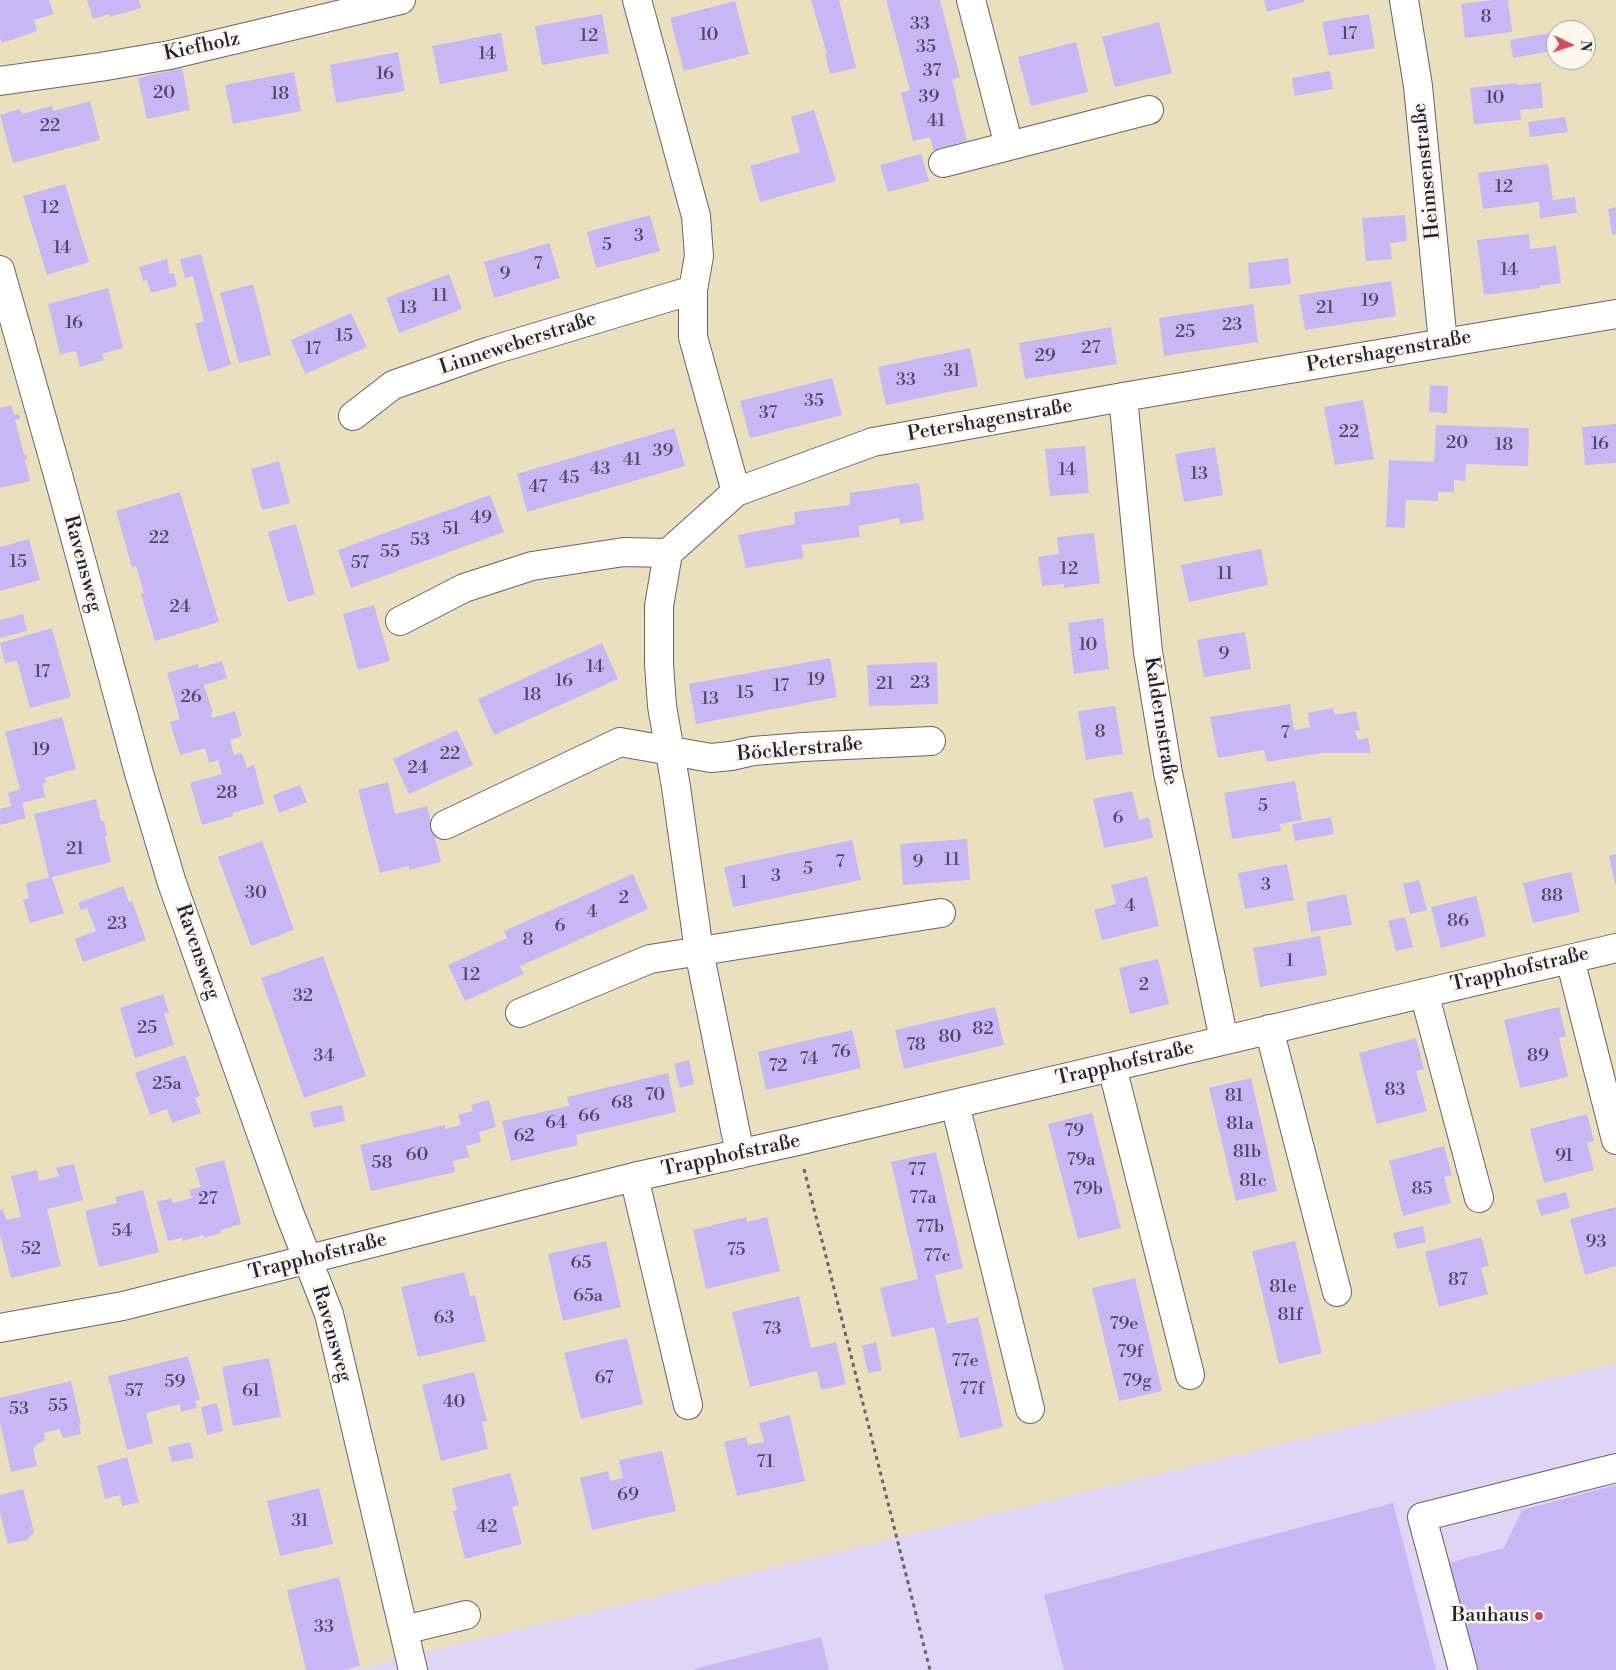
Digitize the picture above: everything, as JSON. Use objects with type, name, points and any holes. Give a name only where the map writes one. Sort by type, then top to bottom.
[{"type":"street","name":"Kiefholz","points":[[0,81],[170,55],[401,0]]},
{"type":"street","points":[[637,0],[696,216],[699,256],[693,290],[693,337],[736,492]]},
{"type":"street","points":[[971,0],[1009,146]]},
{"type":"street","name":"Heimsenstraße","points":[[1404,0],[1418,86],[1443,343]]},
{"type":"street","points":[[943,163],[1149,110]]},
{"type":"street","name":"Ravensweg","points":[[0,270],[139,773],[172,883],[285,1203],[329,1314],[413,1670]]},
{"type":"street","name":"Linneweberstraße","points":[[353,416],[392,385],[490,352],[693,290]]},
{"type":"street","name":"Petershagenstraße","points":[[668,553],[736,492],[873,442],[1123,397],[1616,314]]},
{"type":"street","name":"Kaldernstraße","points":[[1123,397],[1148,652],[1168,773],[1224,1040]]},
{"type":"street","points":[[400,621],[464,588],[532,566],[624,552],[668,553],[659,606],[662,706],[699,951],[740,1154]]},
{"type":"street","name":"Böcklerstraße","points":[[445,825],[620,742],[711,758],[795,747],[931,741]]},
{"type":"street","points":[[520,1013],[650,959],[941,913]]},
{"type":"street","name":"Trapphofstraße","points":[[0,1328],[123,1306],[634,1177],[797,1141],[1616,948]]},
{"type":"street","points":[[1570,958],[1616,1140]]},
{"type":"street","points":[[1424,993],[1479,1198]]},
{"type":"street","points":[[1269,1029],[1337,1292]]},
{"type":"street","points":[[1112,1067],[1190,1375]]},
{"type":"street","points":[[955,1104],[1030,1409]]},
{"type":"street","name":"Trapphofstraße","points":[[634,1177],[688,1405]]},
{"type":"street","points":[[1464,1670],[1422,1517],[1616,1468]]},
{"type":"street","points":[[404,1630],[466,1615]]},
{"type":"path","points":[[797,1141],[930,1670]]},
{"type":"shaded area","points":[[1616,1363],[1616,1670],[352,1670],[386,1662]]},
{"type":"building","points":[[0,0],[49,0],[54,14],[34,20],[37,31],[2,43],[0,38]]},
{"type":"building","points":[[87,0],[139,0],[141,8],[109,17],[109,14],[93,19]]},
{"type":"building","points":[[811,0],[839,0],[856,68],[830,74],[825,54],[827,54]]},
{"type":"building","points":[[886,0],[940,0],[960,77],[952,80],[967,141],[933,150],[930,137],[913,141],[901,93],[910,90]]},
{"type":"building","points":[[1264,0],[1304,0],[1304,2],[1267,12]]},
{"type":"building","points":[[1508,0],[1512,32],[1465,38],[1461,4]]},
{"type":"building","points":[[735,1],[749,54],[684,71],[670,18]]},
{"type":"building","points":[[602,14],[609,53],[542,65],[535,26]]},
{"type":"building","points":[[1369,14],[1375,48],[1329,56],[1322,22]]},
{"type":"building","points":[[1159,22],[1172,73],[1115,87],[1102,37]]},
{"type":"building","points":[[501,33],[508,71],[440,84],[432,46]]},
{"type":"building","points":[[1546,34],[1546,52],[1513,58],[1510,40]]},
{"type":"building","points":[[1076,42],[1088,92],[1031,106],[1018,57]]},
{"type":"building","points":[[398,52],[405,91],[336,103],[330,65]]},
{"type":"building","points":[[182,68],[190,110],[147,119],[138,78]]},
{"type":"building","points":[[1330,71],[1333,89],[1295,96],[1292,78]]},
{"type":"building","points":[[294,72],[301,111],[233,124],[225,85]]},
{"type":"building","points":[[1517,83],[1517,85],[1541,83],[1543,108],[1520,110],[1521,120],[1474,124],[1470,88]]},
{"type":"building","points":[[90,101],[100,140],[13,163],[0,115],[20,109],[22,114],[52,106],[54,111]]},
{"type":"building","points":[[814,110],[836,181],[760,202],[750,166],[800,152],[791,117]]},
{"type":"building","points":[[1565,117],[1568,132],[1530,137],[1528,122]]},
{"type":"building","points":[[921,154],[929,181],[888,192],[880,165]]},
{"type":"building","points":[[1548,164],[1553,200],[1575,197],[1577,213],[1540,218],[1539,202],[1483,209],[1478,173]]},
{"type":"building","points":[[65,184],[89,262],[47,275],[23,196]]},
{"type":"building","points":[[1616,207],[1616,234],[1612,234],[1608,209]]},
{"type":"building","points":[[650,215],[660,251],[596,268],[587,232]]},
{"type":"building","points":[[1405,215],[1407,241],[1390,243],[1392,259],[1366,261],[1362,218]]},
{"type":"building","points":[[1529,234],[1530,249],[1556,246],[1561,283],[1539,286],[1540,288],[1484,295],[1477,240]]},
{"type":"building","points":[[549,243],[560,278],[494,298],[484,262]]},
{"type":"building","points":[[201,254],[231,365],[208,372],[195,324],[204,321],[193,276],[185,278],[180,259]]},
{"type":"building","points":[[1288,258],[1291,284],[1250,289],[1248,263]]},
{"type":"building","points":[[167,259],[170,274],[174,273],[177,286],[151,293],[147,280],[143,281],[139,267]]},
{"type":"building","points":[[449,274],[462,309],[399,333],[386,298]]},
{"type":"building","points":[[1391,281],[1396,316],[1305,330],[1299,295]]},
{"type":"building","points":[[253,284],[271,355],[239,363],[220,293]]},
{"type":"building","points":[[108,288],[123,348],[102,354],[104,360],[80,367],[76,351],[60,354],[48,304]]},
{"type":"building","points":[[1253,304],[1258,342],[1164,356],[1159,318]]},
{"type":"building","points":[[351,313],[367,347],[305,374],[291,340]]},
{"type":"building","points":[[1111,327],[1117,364],[1025,379],[1019,343]]},
{"type":"building","points":[[970,348],[978,386],[886,405],[878,367]]},
{"type":"building","points":[[832,378],[842,415],[750,438],[740,401]]},
{"type":"building","points":[[1430,385],[1448,386],[1447,413],[1429,412]]},
{"type":"building","points":[[1363,400],[1374,459],[1335,465],[1324,407]]},
{"type":"building","points":[[11,405],[14,415],[19,414],[20,419],[15,420],[24,455],[26,454],[28,459],[25,460],[30,481],[0,488],[0,408]]},
{"type":"building","points":[[1616,424],[1616,463],[1585,465],[1582,427]]},
{"type":"building","points":[[1436,425],[1529,428],[1528,466],[1466,464],[1465,481],[1454,480],[1454,492],[1438,492],[1438,501],[1406,500],[1405,528],[1386,527],[1389,460],[1434,462]]},
{"type":"building","points":[[674,428],[685,466],[527,512],[517,474]]},
{"type":"building","points":[[1085,446],[1089,493],[1050,496],[1045,449]]},
{"type":"building","points":[[1215,447],[1223,495],[1184,502],[1175,454]]},
{"type":"building","points":[[279,461],[290,503],[262,510],[251,469]]},
{"type":"building","points":[[919,483],[924,520],[900,524],[899,518],[858,526],[860,537],[801,545],[804,558],[746,568],[738,535],[795,524],[794,512],[850,505],[850,493]]},
{"type":"building","points":[[180,492],[219,622],[155,641],[141,594],[144,593],[136,566],[132,567],[116,511]]},
{"type":"building","points":[[490,495],[504,532],[351,588],[338,550]]},
{"type":"building","points":[[296,524],[315,594],[288,602],[268,532]]},
{"type":"building","points":[[1094,533],[1100,583],[1064,588],[1064,584],[1042,586],[1038,557],[1059,554],[1057,537]]},
{"type":"building","points":[[29,539],[40,580],[0,591],[0,547]]},
{"type":"building","points":[[1261,549],[1268,585],[1189,602],[1181,565]]},
{"type":"building","points":[[374,605],[390,661],[358,670],[343,614]]},
{"type":"building","points":[[23,614],[27,631],[0,638],[0,620]]},
{"type":"building","points":[[1103,618],[1109,669],[1074,674],[1068,623]]},
{"type":"building","points":[[52,628],[71,697],[30,708],[17,661],[5,663],[0,643]]},
{"type":"building","points":[[1245,632],[1251,669],[1204,677],[1197,640]]},
{"type":"building","points":[[602,643],[618,679],[494,735],[478,699]]},
{"type":"building","points":[[830,658],[837,697],[696,724],[689,684]]},
{"type":"building","points":[[222,661],[227,678],[204,685],[213,712],[211,712],[212,718],[235,711],[242,736],[230,740],[234,755],[242,753],[247,768],[254,765],[264,804],[232,813],[233,816],[202,825],[190,783],[222,774],[218,760],[209,763],[205,748],[180,755],[170,722],[180,719],[167,673],[198,664],[199,668]]},
{"type":"building","points":[[937,662],[938,704],[869,706],[867,665]]},
{"type":"building","points":[[1290,704],[1294,730],[1310,727],[1308,713],[1333,708],[1335,715],[1356,711],[1360,730],[1355,731],[1358,740],[1368,738],[1371,753],[1321,753],[1267,762],[1264,750],[1218,758],[1210,717]]},
{"type":"building","points":[[1115,706],[1123,754],[1086,760],[1078,711]]},
{"type":"building","points":[[62,717],[76,769],[45,778],[46,783],[42,784],[45,797],[22,803],[26,818],[0,825],[0,809],[11,806],[8,793],[20,789],[5,732]]},
{"type":"building","points":[[457,730],[473,765],[409,794],[393,759]]},
{"type":"building","points":[[1295,781],[1302,820],[1280,824],[1281,831],[1232,839],[1224,793]]},
{"type":"building","points":[[388,782],[395,814],[427,806],[441,862],[409,870],[409,866],[380,873],[358,790]]},
{"type":"building","points":[[300,785],[307,802],[279,813],[273,795]]},
{"type":"building","points":[[1132,791],[1139,820],[1149,817],[1153,838],[1104,848],[1093,799]]},
{"type":"building","points":[[96,799],[101,821],[104,821],[107,836],[105,837],[111,862],[52,877],[64,913],[30,923],[23,900],[29,898],[26,883],[49,878],[34,814]]},
{"type":"building","points":[[1331,817],[1334,834],[1295,841],[1292,824]]},
{"type":"building","points":[[967,839],[970,880],[903,885],[900,844]]},
{"type":"building","points":[[852,840],[861,880],[733,907],[724,867]]},
{"type":"building","points":[[262,841],[294,930],[251,946],[218,857]]},
{"type":"building","points":[[1616,854],[1616,884],[1615,884],[1609,856]]},
{"type":"building","points":[[1287,864],[1294,900],[1245,909],[1238,873]]},
{"type":"building","points":[[1571,872],[1580,912],[1533,923],[1523,883]]},
{"type":"building","points":[[633,874],[648,909],[520,966],[524,974],[465,1001],[448,965],[507,938],[504,931]]},
{"type":"building","points":[[1147,876],[1159,926],[1102,940],[1094,910],[1116,904],[1111,885]]},
{"type":"building","points":[[1419,880],[1427,910],[1410,914],[1403,884]]},
{"type":"building","points":[[123,886],[129,902],[132,901],[146,940],[83,962],[75,939],[96,931],[87,908],[81,910],[78,903]]},
{"type":"building","points":[[1346,894],[1352,925],[1311,932],[1306,902]]},
{"type":"building","points":[[1476,896],[1486,936],[1441,948],[1431,907]]},
{"type":"building","points":[[1405,917],[1413,947],[1396,951],[1388,921]]},
{"type":"building","points":[[1320,936],[1327,975],[1260,987],[1253,948]]},
{"type":"building","points":[[323,956],[366,1076],[304,1098],[261,978]]},
{"type":"building","points":[[1158,959],[1169,1004],[1130,1014],[1119,968]]},
{"type":"building","points":[[163,994],[169,1012],[164,1013],[174,1045],[135,1058],[120,1008]]},
{"type":"building","points":[[995,1007],[1004,1045],[904,1069],[895,1030]]},
{"type":"building","points":[[1559,1007],[1566,1036],[1559,1038],[1568,1077],[1520,1088],[1504,1020]]},
{"type":"building","points":[[852,1030],[861,1068],[766,1090],[758,1052]]},
{"type":"building","points":[[1416,1038],[1424,1069],[1416,1071],[1427,1111],[1377,1124],[1359,1053]]},
{"type":"building","points":[[185,1055],[200,1096],[195,1098],[201,1113],[172,1123],[167,1109],[150,1115],[135,1073]]},
{"type":"building","points":[[689,1060],[694,1084],[680,1088],[674,1064]]},
{"type":"building","points":[[668,1073],[676,1112],[576,1135],[578,1145],[511,1161],[502,1121],[569,1106],[567,1097]]},
{"type":"building","points":[[1251,1078],[1277,1191],[1236,1201],[1209,1088]]},
{"type":"building","points":[[489,1100],[496,1127],[479,1132],[481,1142],[466,1146],[469,1157],[453,1161],[455,1172],[371,1191],[360,1145],[445,1125],[445,1129],[461,1125],[458,1115],[473,1111],[471,1105]]},
{"type":"building","points":[[342,1105],[345,1121],[314,1128],[310,1112]]},
{"type":"building","points":[[1092,1113],[1121,1228],[1078,1239],[1048,1124]]},
{"type":"building","points":[[1587,1114],[1594,1141],[1587,1143],[1594,1170],[1544,1183],[1530,1129]]},
{"type":"building","points":[[1444,1146],[1452,1175],[1444,1177],[1451,1203],[1403,1216],[1389,1161]]},
{"type":"building","points":[[936,1152],[963,1268],[935,1275],[947,1324],[978,1317],[1003,1427],[960,1438],[934,1327],[892,1337],[880,1288],[918,1279],[891,1162]]},
{"type":"building","points":[[224,1160],[241,1224],[204,1238],[203,1235],[183,1241],[182,1238],[168,1241],[157,1202],[171,1198],[173,1203],[192,1198],[189,1190],[201,1187],[195,1168]]},
{"type":"building","points":[[74,1164],[83,1200],[47,1209],[61,1266],[11,1278],[0,1234],[0,1210],[3,1209],[6,1220],[21,1217],[11,1176],[37,1170],[39,1181],[59,1176],[56,1168]]},
{"type":"building","points":[[143,1190],[159,1252],[99,1267],[85,1211],[117,1203],[115,1197]]},
{"type":"building","points":[[1566,1192],[1570,1208],[1541,1216],[1536,1200]]},
{"type":"building","points":[[1616,1207],[1616,1266],[1585,1275],[1570,1219]]},
{"type":"building","points":[[746,1217],[747,1222],[767,1217],[780,1271],[706,1289],[693,1230]]},
{"type":"building","points":[[1423,1226],[1426,1242],[1397,1249],[1393,1233]]},
{"type":"building","points":[[1481,1237],[1489,1266],[1481,1268],[1488,1294],[1439,1307],[1425,1252]]},
{"type":"building","points":[[606,1241],[621,1307],[563,1321],[548,1254]]},
{"type":"building","points":[[1295,1241],[1322,1353],[1279,1364],[1252,1251]]},
{"type":"building","points":[[464,1272],[470,1296],[475,1295],[486,1341],[418,1357],[401,1287]]},
{"type":"building","points":[[1135,1278],[1162,1391],[1119,1401],[1092,1288]]},
{"type":"building","points":[[799,1296],[811,1348],[836,1342],[846,1384],[821,1390],[817,1371],[750,1387],[732,1312]]},
{"type":"building","points":[[627,1338],[643,1404],[581,1419],[564,1353]]},
{"type":"building","points":[[876,1342],[882,1370],[868,1373],[862,1346]]},
{"type":"building","points":[[188,1356],[200,1400],[195,1401],[197,1408],[181,1412],[180,1404],[146,1413],[153,1443],[127,1450],[108,1376]]},
{"type":"building","points":[[269,1358],[281,1417],[233,1426],[222,1367]]},
{"type":"building","points":[[474,1372],[487,1421],[482,1422],[488,1449],[441,1461],[422,1385]]},
{"type":"building","points":[[71,1381],[81,1424],[79,1425],[81,1434],[63,1438],[60,1429],[44,1433],[45,1440],[33,1449],[37,1466],[11,1472],[0,1423],[0,1398]]},
{"type":"building","points":[[217,1403],[223,1431],[207,1435],[201,1407]]},
{"type":"building","points":[[790,1415],[805,1481],[737,1496],[724,1442],[746,1437],[748,1445],[764,1442],[759,1423]]},
{"type":"building","points":[[190,1442],[194,1458],[172,1462],[168,1447]]},
{"type":"building","points":[[662,1451],[676,1511],[592,1530],[580,1478],[608,1471],[610,1481],[623,1478],[619,1460]]},
{"type":"building","points":[[127,1457],[139,1502],[122,1506],[120,1495],[105,1499],[97,1466]]},
{"type":"building","points":[[510,1473],[519,1505],[512,1507],[522,1544],[465,1559],[453,1511],[457,1510],[452,1488]]},
{"type":"building","name":"Bauhaus","points":[[1616,1485],[1616,1670],[1477,1670],[1448,1563],[1504,1548],[1522,1510]]},
{"type":"building","points":[[319,1488],[333,1544],[280,1556],[267,1501]]},
{"type":"building","points":[[23,1489],[34,1532],[27,1540],[8,1544],[0,1513],[0,1495]]},
{"type":"building","points":[[1393,1503],[1436,1670],[1064,1670],[1044,1595]]},
{"type":"building","points":[[339,1577],[360,1666],[344,1670],[306,1670],[287,1590]]},
{"type":"building","points":[[821,1637],[829,1670],[694,1670],[694,1669]]},
{"type":"place","name":"Bauhaus","points":[[1539,1616]]}]
